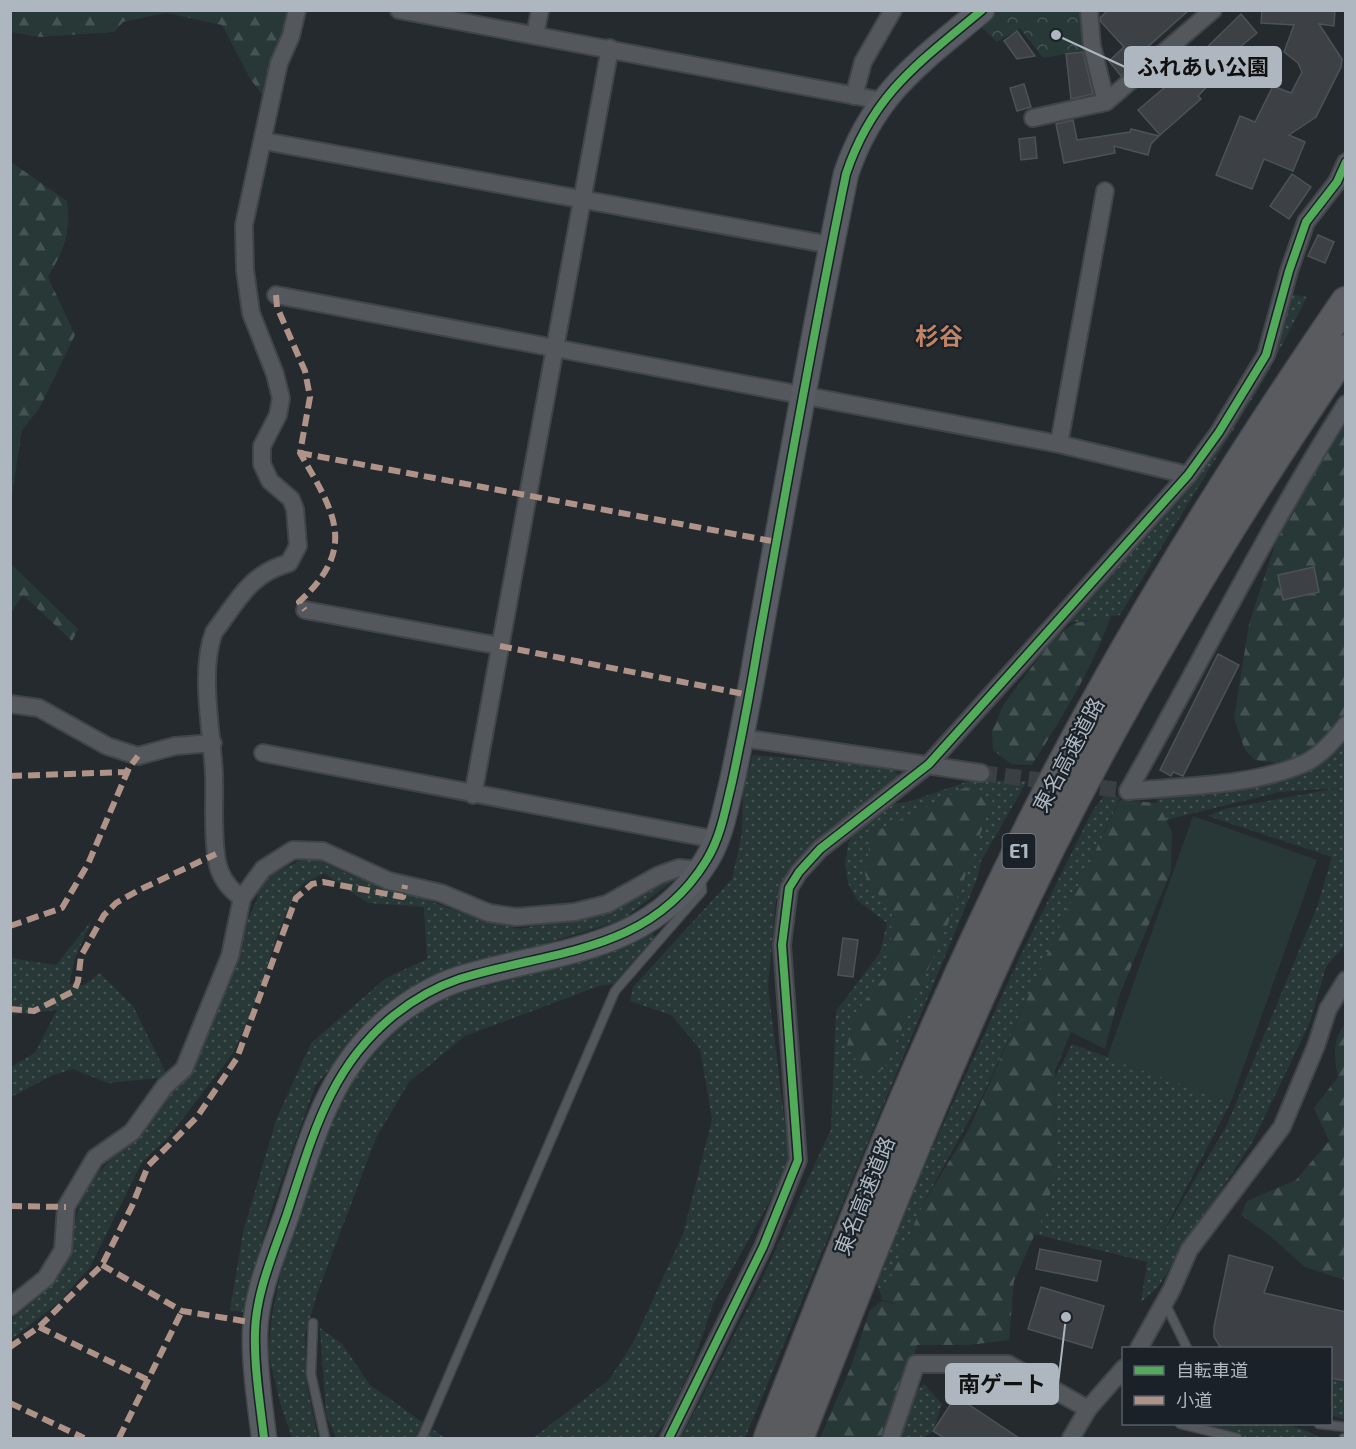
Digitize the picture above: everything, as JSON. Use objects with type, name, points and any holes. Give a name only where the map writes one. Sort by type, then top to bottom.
[{"type":"highway","name":"東名高速道路","points":[[769,1438],[848,1236],[918,1068],[982,926],[1046,795],[1117,666],[1207,514],[1346,302]]},
{"type":"highway","name":"東名高速道路","points":[[798,1438],[943,1078],[1006,938],[1071,807],[1140,678],[1230,527],[1346,350]]},
{"type":"street","points":[[242,898],[224,882],[217,862],[213,743],[207,683],[214,632],[256,578],[270,568],[289,563],[298,546],[299,531],[291,499],[270,481],[262,464],[262,446],[278,415],[281,398],[275,374],[251,313],[245,270],[244,225],[264,141],[279,63],[291,36],[297,10]]},
{"type":"street","points":[[399,10],[883,101]]},
{"type":"street","points":[[535,35],[540,10]]},
{"type":"street","points":[[854,96],[863,62],[893,10]]},
{"type":"street","points":[[264,1438],[255,1330],[260,1298],[321,1114],[335,1083],[350,1059],[386,1022],[410,1003],[435,989],[459,979],[604,944],[665,908],[691,885],[718,840],[742,738],[831,245],[846,174],[856,143],[883,101],[903,76],[982,10]]},
{"type":"street","points":[[1089,10],[1092,46],[1106,102]]},
{"type":"street","points":[[1033,118],[1106,102],[1213,10]]},
{"type":"street","points":[[472,795],[584,200],[610,48]]},
{"type":"street","points":[[264,141],[831,245]]},
{"type":"street","points":[[669,1438],[763,1247],[798,1160],[782,945],[789,888],[799,872],[820,849],[928,764],[1188,475],[1219,432],[1266,355],[1289,271],[1306,222],[1337,182],[1346,162]]},
{"type":"street","points":[[1059,444],[1105,191]]},
{"type":"street","points":[[276,295],[1059,444],[1188,475]]},
{"type":"street","points":[[1346,404],[1292,488],[1192,678],[1128,791],[1231,783],[1273,775],[1308,762],[1346,725]]},
{"type":"street","points":[[305,610],[500,646]]},
{"type":"street","points":[[10,704],[39,708],[107,746],[138,756],[175,746],[213,743]]},
{"type":"street","points":[[742,738],[981,773]]},
{"type":"street","points":[[263,753],[472,795],[718,840]]},
{"type":"street","points":[[10,1307],[46,1278],[63,1250],[66,1206],[95,1158],[132,1132],[165,1086],[184,1068],[230,956],[242,898],[263,869],[293,850],[323,851],[389,881],[441,893],[489,913],[516,917],[575,912],[607,904],[659,875],[679,868],[700,870]]},
{"type":"street","points":[[1140,1347],[1165,1302],[1189,1250],[1282,1127],[1316,1046],[1328,1009],[1346,980]]},
{"type":"street","points":[[891,1438],[916,1364],[1008,1364],[1088,1409]]},
{"type":"street","points":[[1071,1438],[1088,1409],[1122,1374]]},
{"type":"lane","points":[[422,1438],[615,991],[702,891],[700,870]]},
{"type":"lane","points":[[1165,1302],[1187,1347]]},
{"type":"lane","points":[[313,1323],[310,1374],[325,1438]]},
{"type":"lane","points":[[1184,1425],[1237,1438]]},
{"type":"lane","points":[[1328,1425],[1346,1427]]},
{"type":"green space","points":[[10,11],[297,11],[267,101],[251,80],[222,25],[166,13],[123,22],[114,32],[40,37],[11,32]]},
{"type":"green space","points":[[998,11],[1085,11],[1087,50],[1043,58],[1020,28],[997,42],[980,26]]},
{"type":"green space","points":[[11,162],[67,201],[68,223],[65,241],[48,277],[75,335],[39,409],[22,430],[11,501]]},
{"type":"green space","points":[[1289,294],[1307,297],[1265,378],[1120,615],[1061,624],[1143,531],[1187,489],[1235,418]]},
{"type":"green space","points":[[1345,423],[1345,717],[1310,751],[1277,763],[1255,760],[1245,750],[1234,718],[1249,624],[1290,499]]},
{"type":"green space","points":[[11,564],[78,629],[72,641],[23,595],[11,612]]},
{"type":"green space","points":[[1111,616],[1086,674],[1032,765],[1011,764],[993,750],[992,731],[1004,704],[1055,636],[1075,623]]},
{"type":"green space","points":[[1345,717],[1345,945],[1326,967],[1310,1022],[1253,1141],[1158,1287],[1141,1302],[1147,1262],[1035,1234],[1048,1205],[1054,1172],[1055,1078],[1072,1044],[1231,1102],[1157,1244],[1227,1125],[1317,907],[1332,857],[1208,816],[1224,809],[1338,788],[1279,792],[1166,820],[1153,792],[1275,769]]},
{"type":"green space","points":[[753,755],[891,767],[899,775],[816,845],[776,900],[768,986],[789,1156],[776,1190],[713,1304],[693,1363],[666,1421],[653,1438],[533,1438],[609,1380],[633,1343],[683,1234],[712,1119],[700,1049],[671,1015],[630,1001],[633,987],[732,879],[742,832],[743,789]]},
{"type":"green space","points":[[969,781],[1027,781],[981,861],[977,879],[745,1438],[681,1438],[760,1284],[831,1129],[836,1011],[880,953],[887,923],[857,900],[848,883],[845,864],[848,844],[857,827],[889,804],[908,802]]},
{"type":"green space","points":[[966,787],[993,799],[946,929],[884,1069],[865,1074],[847,1046],[854,1015],[889,971],[892,914],[865,875],[871,834]]},
{"type":"green space","points":[[1108,790],[1120,798],[982,1097],[924,1202],[882,1298],[876,1281],[914,1188],[1016,965],[1092,812]]},
{"type":"green space","points":[[1120,800],[1158,803],[1172,832],[1171,871],[1119,996],[1105,1049],[1071,1032],[1055,1070],[1054,1172],[1048,1205],[1014,1281],[1009,1340],[969,1345],[917,1345],[888,1438],[820,1438],[850,1369],[870,1310],[882,1301],[901,1306],[881,1299],[923,1204],[969,1129],[1067,910]]},
{"type":"green space","points":[[1193,816],[1317,860],[1231,1102],[1107,1058]]},
{"type":"green space","points":[[309,856],[354,877],[396,889],[473,917],[520,929],[602,911],[660,882],[676,878],[622,920],[437,977],[353,1042],[315,1086],[270,1213],[243,1312],[230,1310],[243,1232],[276,1120],[311,1043],[386,978],[427,959],[424,907],[368,903],[324,873],[303,884],[295,893],[277,936],[253,1009],[233,1053],[168,1138],[142,1162],[90,1267],[59,1302],[11,1340],[11,1320],[50,1287],[65,1259],[84,1188],[192,1071],[234,969],[244,927],[257,900],[259,881]]},
{"type":"green space","points":[[92,920],[75,958],[69,984],[84,985],[100,973],[133,1006],[168,1077],[108,1083],[73,1069],[53,1075],[11,1097],[11,1067],[35,1053],[57,1010],[11,1015],[10,958],[56,965]]},
{"type":"green space","points":[[652,932],[659,943],[620,983],[599,986],[465,1036],[409,1082],[376,1138],[317,1294],[305,1335],[307,1386],[318,1438],[292,1438],[281,1406],[268,1353],[272,1315],[282,1266],[333,1113],[377,1042],[427,1001],[606,955]]},
{"type":"green space","points":[[1345,1024],[1345,1280],[1305,1267],[1269,1235],[1241,1215],[1247,1201],[1296,1180],[1329,1141],[1314,1108],[1338,1077],[1335,1049]]},
{"type":"green space","points":[[320,1328],[342,1344],[370,1385],[445,1438],[336,1438],[326,1415]]},
{"type":"green space","points":[[1332,1379],[1345,1382],[1345,1420],[1332,1415]]},
{"type":"green space","points":[[924,1384],[942,1404],[933,1431],[924,1438],[896,1438],[913,1393]]},
{"type":"green space","points":[[1200,1425],[1287,1425],[1320,1438],[1246,1438]]},
{"type":"building","points":[[1108,10],[1189,10],[1133,60],[1135,63],[1121,76],[1109,61],[1124,47],[1100,18]]},
{"type":"building","points":[[1262,10],[1335,10],[1334,26],[1319,24],[1342,59],[1341,67],[1316,117],[1289,135],[1305,142],[1293,171],[1264,159],[1252,189],[1216,175],[1240,116],[1255,122],[1273,86],[1291,93],[1302,72],[1298,63],[1284,52],[1294,25],[1261,23]]},
{"type":"building","points":[[1241,14],[1257,33],[1234,52],[1237,55],[1198,96],[1201,99],[1160,135],[1138,110],[1184,71],[1181,67],[1198,56]]},
{"type":"building","points":[[1017,31],[1035,56],[1017,59],[1004,41]]},
{"type":"building","points":[[1083,52],[1093,94],[1071,99],[1066,54]]},
{"type":"building","points":[[1024,84],[1031,107],[1017,111],[1010,88]]},
{"type":"building","points":[[1073,120],[1077,140],[1130,132],[1131,129],[1159,136],[1151,144],[1148,155],[1114,146],[1115,153],[1064,163],[1056,124]]},
{"type":"building","points":[[1035,137],[1037,158],[1021,160],[1019,139]]},
{"type":"building","points":[[1292,174],[1311,187],[1289,219],[1270,206]]},
{"type":"building","points":[[1318,235],[1334,242],[1325,263],[1308,256]]},
{"type":"building","points":[[1314,567],[1319,592],[1283,600],[1278,575]]},
{"type":"building","points":[[1218,654],[1239,665],[1183,776],[1173,772],[1171,776],[1160,770]]},
{"type":"building","points":[[843,938],[858,940],[853,977],[838,975]]},
{"type":"building","points":[[1040,1249],[1101,1261],[1097,1281],[1036,1269]]},
{"type":"building","points":[[1229,1255],[1273,1267],[1264,1293],[1346,1312],[1346,1381],[1332,1378],[1332,1347],[1220,1347],[1214,1337]]},
{"type":"building","points":[[1041,1287],[1104,1306],[1092,1348],[1028,1329]]},
{"type":"building","points":[[956,1396],[1019,1438],[944,1438],[933,1431]]},
{"type":"tunnel","points":[[981,773],[1128,791]]},
{"type":"marked path","points":[[276,295],[277,307],[305,371],[310,397],[300,453],[323,494],[331,512],[335,530],[334,547],[329,564],[317,583],[299,602],[305,610]]},
{"type":"marked path","points":[[300,453],[777,542]]},
{"type":"marked path","points":[[500,646],[749,695]]},
{"type":"marked path","points":[[10,776],[126,772],[138,756]]},
{"type":"marked path","points":[[10,926],[62,908],[88,864],[129,768]]},
{"type":"marked path","points":[[10,1009],[34,1011],[74,991],[78,981],[81,956],[104,915],[116,903],[216,854]]},
{"type":"marked path","points":[[10,1347],[39,1327],[102,1265],[132,1206],[148,1166],[197,1117],[237,1058],[296,898],[312,884],[323,882],[403,897],[405,885]]},
{"type":"marked path","points":[[10,1206],[66,1207]]},
{"type":"marked path","points":[[102,1265],[182,1311],[256,1323]]},
{"type":"marked path","points":[[119,1438],[182,1311]]},
{"type":"marked path","points":[[39,1327],[148,1380]]},
{"type":"marked path","points":[[10,1403],[84,1438]]},
{"type":"cycle path","points":[[264,1438],[255,1358],[255,1332],[266,1272],[314,1132],[337,1082],[353,1059],[371,1037],[393,1016],[416,999],[441,986],[494,969],[596,944],[627,932],[656,915],[683,892],[711,852],[722,823],[750,693],[846,174],[857,146],[885,100],[919,63],[982,10]]},
{"type":"cycle path","points":[[669,1438],[763,1247],[798,1160],[782,945],[789,888],[799,872],[820,849],[929,764],[1188,475],[1219,432],[1266,355],[1289,271],[1306,222],[1337,182],[1346,162]]},
{"type":"place","name":"ふれあい公園","points":[[1056,35]]},
{"type":"place","name":"南ゲート","points":[[1066,1317]]},
{"type":"district","name":"杉谷","points":[[939,337]]}]
